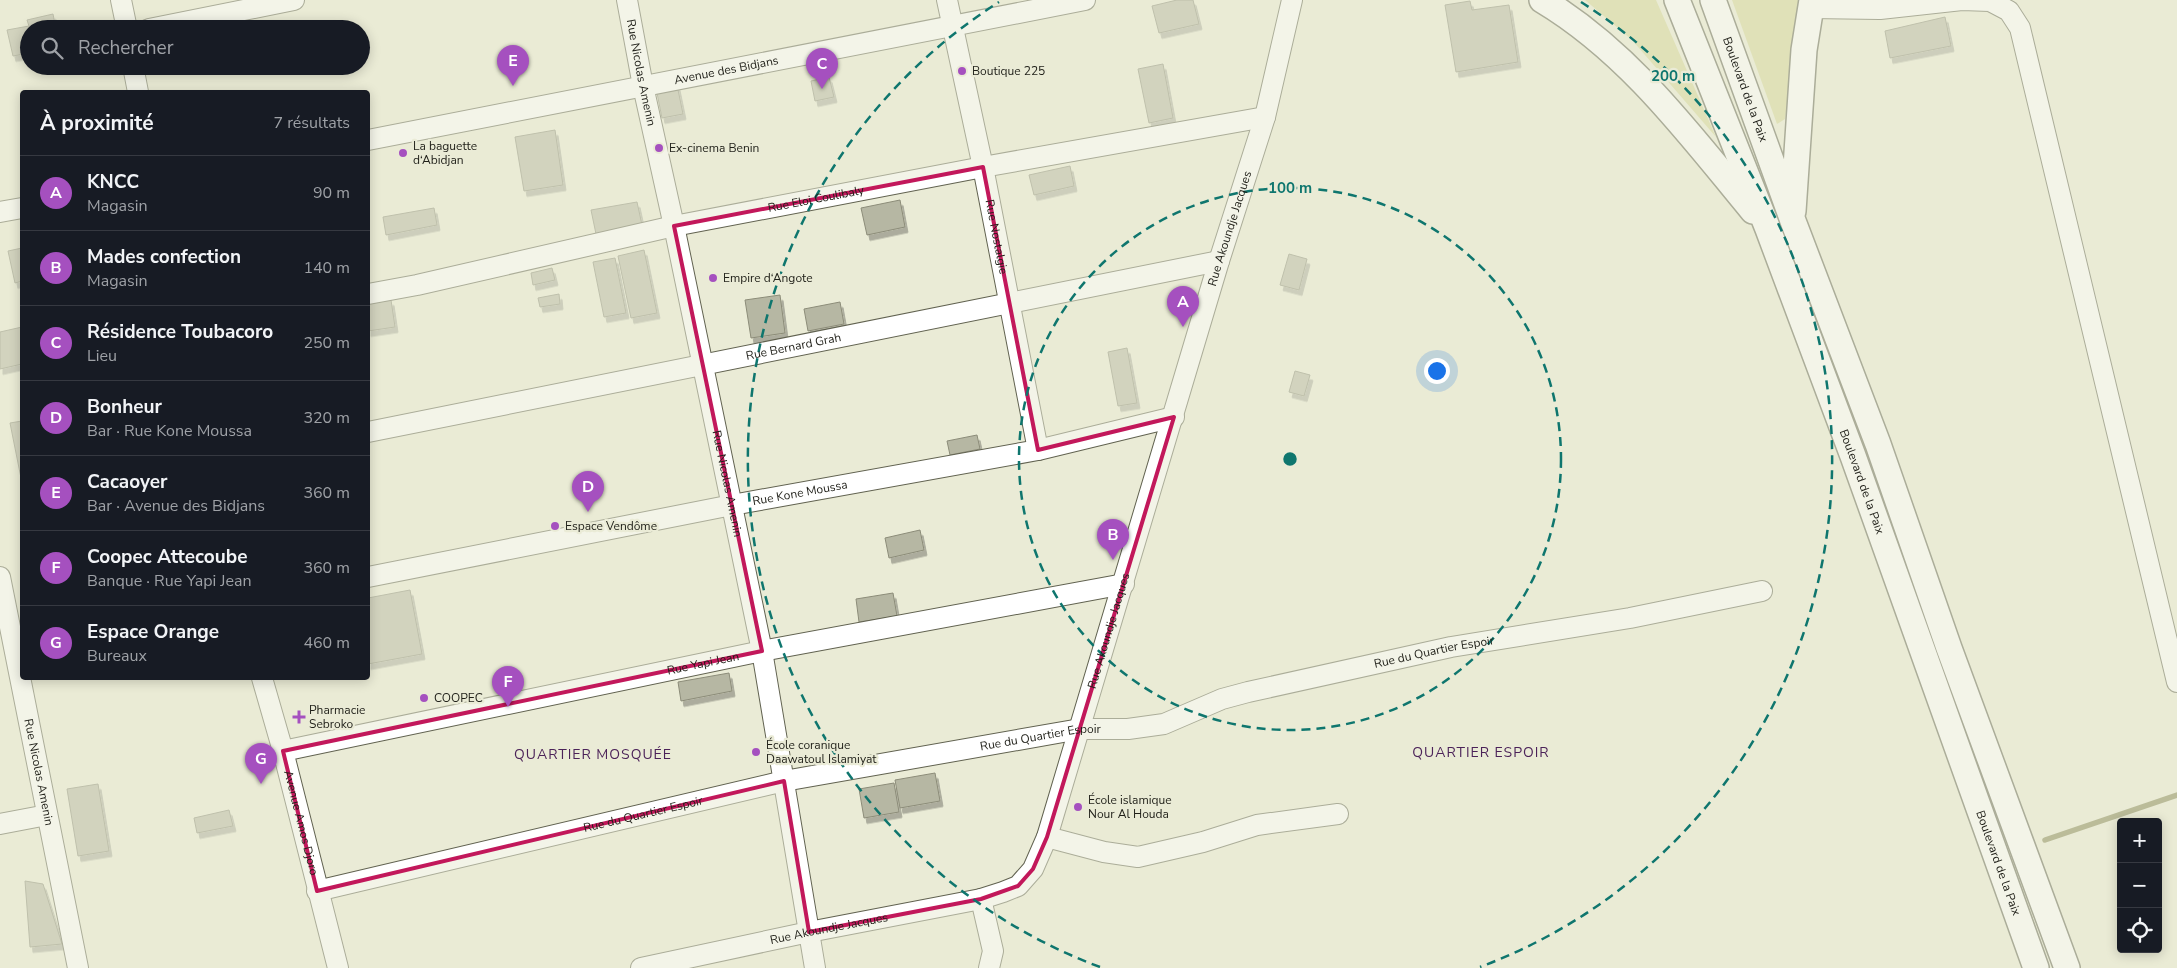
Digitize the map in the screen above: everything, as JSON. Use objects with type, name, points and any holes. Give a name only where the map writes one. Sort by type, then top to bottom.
[{"type":"main road","points":[[1542,0],[1568,9],[1652,92],[1684,126],[1768,229]]},
{"type":"main road","name":"Boulevard de la Paix","points":[[1677,0],[1768,229],[1852,456],[2036,968]]},
{"type":"main road","name":"Boulevard de la Paix","points":[[1713,0],[1793,221],[1878,444],[1949,648],[2067,968]]},
{"type":"main road","points":[[1793,221],[1804,50],[1812,4]]},
{"type":"street","points":[[121,0],[125,20]]},
{"type":"street","points":[[193,20],[294,0]]},
{"type":"street","name":"Rue Nicolas Amenin","points":[[627,0],[642,86],[674,226],[762,651],[815,968]]},
{"type":"street","name":"Rue Nostalgie","points":[[947,0],[983,167],[1038,450]]},
{"type":"street","name":"Avenue des Bidjans","points":[[370,140],[1085,0]]},
{"type":"street","name":"Rue Akoundje Jacques","points":[[641,968],[809,932],[981,899],[1018,886],[1033,869],[1047,837],[1174,417],[1219,261],[1265,117],[1292,0]]},
{"type":"street","points":[[1812,4],[1880,9],[1962,0],[1990,2],[2009,11],[2020,28],[2177,682]]},
{"type":"street","points":[[135,75],[138,90]]},
{"type":"street","name":"Rue Eloi Coulibaly","points":[[370,294],[418,285],[674,226],[983,167],[1265,117]]},
{"type":"street","points":[[0,212],[20,208]]},
{"type":"street","name":"Rue Bernard Grah","points":[[370,432],[1219,261]]},
{"type":"street","name":"Rue Kone Moussa","points":[[370,577],[732,504],[1038,450],[1174,417]]},
{"type":"street","name":"Rue Nicolas Amenin","points":[[0,577],[13,653],[78,968]]},
{"type":"street","name":"Rue Yapi Jean","points":[[283,750],[762,651],[1124,584]]},
{"type":"street","name":"Rue du Quartier Espoir","points":[[317,891],[784,782],[1080,729],[1128,729],[1164,724],[1222,699],[1248,692],[1451,647],[1630,618],[1762,591]]},
{"type":"street","name":"Avenue Amos Djoro","points":[[263,680],[283,750],[317,891],[338,968]]},
{"type":"street","points":[[1047,837],[1104,852],[1138,858],[1203,842],[1257,824],[1338,814]]},
{"type":"street","points":[[0,824],[46,815]]},
{"type":"street","points":[[981,899],[993,951],[989,968]]},
{"type":"highlighted area","points":[[983,167],[1038,450],[1174,417],[1047,837],[1033,869],[1018,886],[981,899],[809,932],[784,781],[317,891],[283,751],[762,651],[674,226]]},
{"type":"green space","points":[[1585,0],[1656,0],[1716,137],[1632,40]]},
{"type":"green space","points":[[1732,0],[1801,0],[1785,119],[1777,124]]},
{"type":"building","points":[[1177,0],[1193,0],[1199,24],[1159,33],[1152,6]]},
{"type":"building","points":[[1470,1],[1472,10],[1509,5],[1518,62],[1456,72],[1445,5]]},
{"type":"building","points":[[53,14],[54,20],[27,20]]},
{"type":"building","points":[[1945,17],[1951,46],[1890,58],[1885,31]]},
{"type":"building","points":[[20,28],[20,55],[13,56],[7,30]]},
{"type":"building","points":[[1163,64],[1173,118],[1149,123],[1138,69]]},
{"type":"building","points":[[829,77],[834,97],[815,101],[811,81]]},
{"type":"building","points":[[677,85],[683,114],[662,118],[656,88]]},
{"type":"building","points":[[555,130],[563,185],[524,191],[515,137]]},
{"type":"building","points":[[1070,166],[1074,186],[1034,195],[1029,175]]},
{"type":"building","points":[[900,200],[905,227],[867,235],[861,208]]},
{"type":"building","points":[[637,202],[642,225],[596,234],[591,210]]},
{"type":"building","points":[[434,208],[437,225],[386,235],[383,217]]},
{"type":"building","points":[[20,248],[20,282],[15,283],[8,251]]},
{"type":"building","points":[[644,250],[657,313],[631,318],[618,256]]},
{"type":"building","points":[[1289,254],[1307,259],[1299,290],[1280,285]]},
{"type":"building","points":[[615,258],[626,313],[604,317],[593,262]]},
{"type":"building","points":[[552,268],[555,280],[533,285],[531,273]]},
{"type":"building","points":[[559,294],[560,304],[540,307],[538,298]]},
{"type":"building","points":[[780,295],[785,333],[751,338],[745,300]]},
{"type":"building","points":[[391,300],[395,327],[370,331],[370,304]]},
{"type":"building","points":[[840,302],[844,324],[808,331],[804,309]]},
{"type":"building","points":[[20,327],[20,364],[0,369],[0,332]]},
{"type":"building","points":[[1127,348],[1137,403],[1118,406],[1108,352]]},
{"type":"building","points":[[1295,371],[1310,375],[1304,396],[1289,392]]},
{"type":"building","points":[[20,421],[20,473],[10,423]]},
{"type":"building","points":[[977,435],[980,449],[950,455],[947,441]]},
{"type":"building","points":[[920,530],[924,550],[889,558],[885,538]]},
{"type":"building","points":[[410,590],[422,654],[370,664],[370,598]]},
{"type":"building","points":[[893,593],[897,616],[859,622],[856,599]]},
{"type":"building","points":[[729,673],[732,691],[681,701],[678,682]]},
{"type":"building","points":[[935,773],[940,801],[900,808],[895,780]]},
{"type":"building","points":[[894,783],[899,812],[864,818],[859,789]]},
{"type":"building","points":[[98,784],[109,851],[78,856],[67,789]]},
{"type":"building","points":[[229,810],[233,826],[197,833],[194,818]]},
{"type":"building","points":[[25,881],[43,884],[62,944],[30,947]]},
{"type":"waterway","points":[[2045,840],[2177,795]]},
{"type":"place","name":"Boutique 225","points":[[962,71]]},
{"type":"place","name":"Cacaoyer","points":[[513,86]]},
{"type":"place","name":"Résidence Toubacoro","points":[[822,89]]},
{"type":"place","name":"Ex-cinema Benin","points":[[659,148]]},
{"type":"place","name":"La baguette d‘Abidjan","points":[[403,153]]},
{"type":"place","name":"Empire d‘Angote","points":[[713,278]]},
{"type":"place","name":"KNCC","points":[[1183,327]]},
{"type":"place","name":"Bonheur","points":[[588,512]]},
{"type":"place","name":"Espace Vendôme","points":[[555,526]]},
{"type":"place","name":"Mades confection","points":[[1113,560]]},
{"type":"place","name":"COOPEC","points":[[424,698]]},
{"type":"place","name":"Coopec Attecoube","points":[[508,707]]},
{"type":"place","name":"Pharmacie Sebroko","points":[[299,717]]},
{"type":"place","name":"École coranique Daawatoul Islamiyat","points":[[756,752]]},
{"type":"place","name":"Espace Orange","points":[[261,784]]},
{"type":"place","name":"École islamique Nour Al Houda","points":[[1078,807]]},
{"type":"district","name":"QUARTIER ESPOIR","points":[[1481,752]]},
{"type":"district","name":"QUARTIER MOSQUÉE","points":[[593,754]]}]
